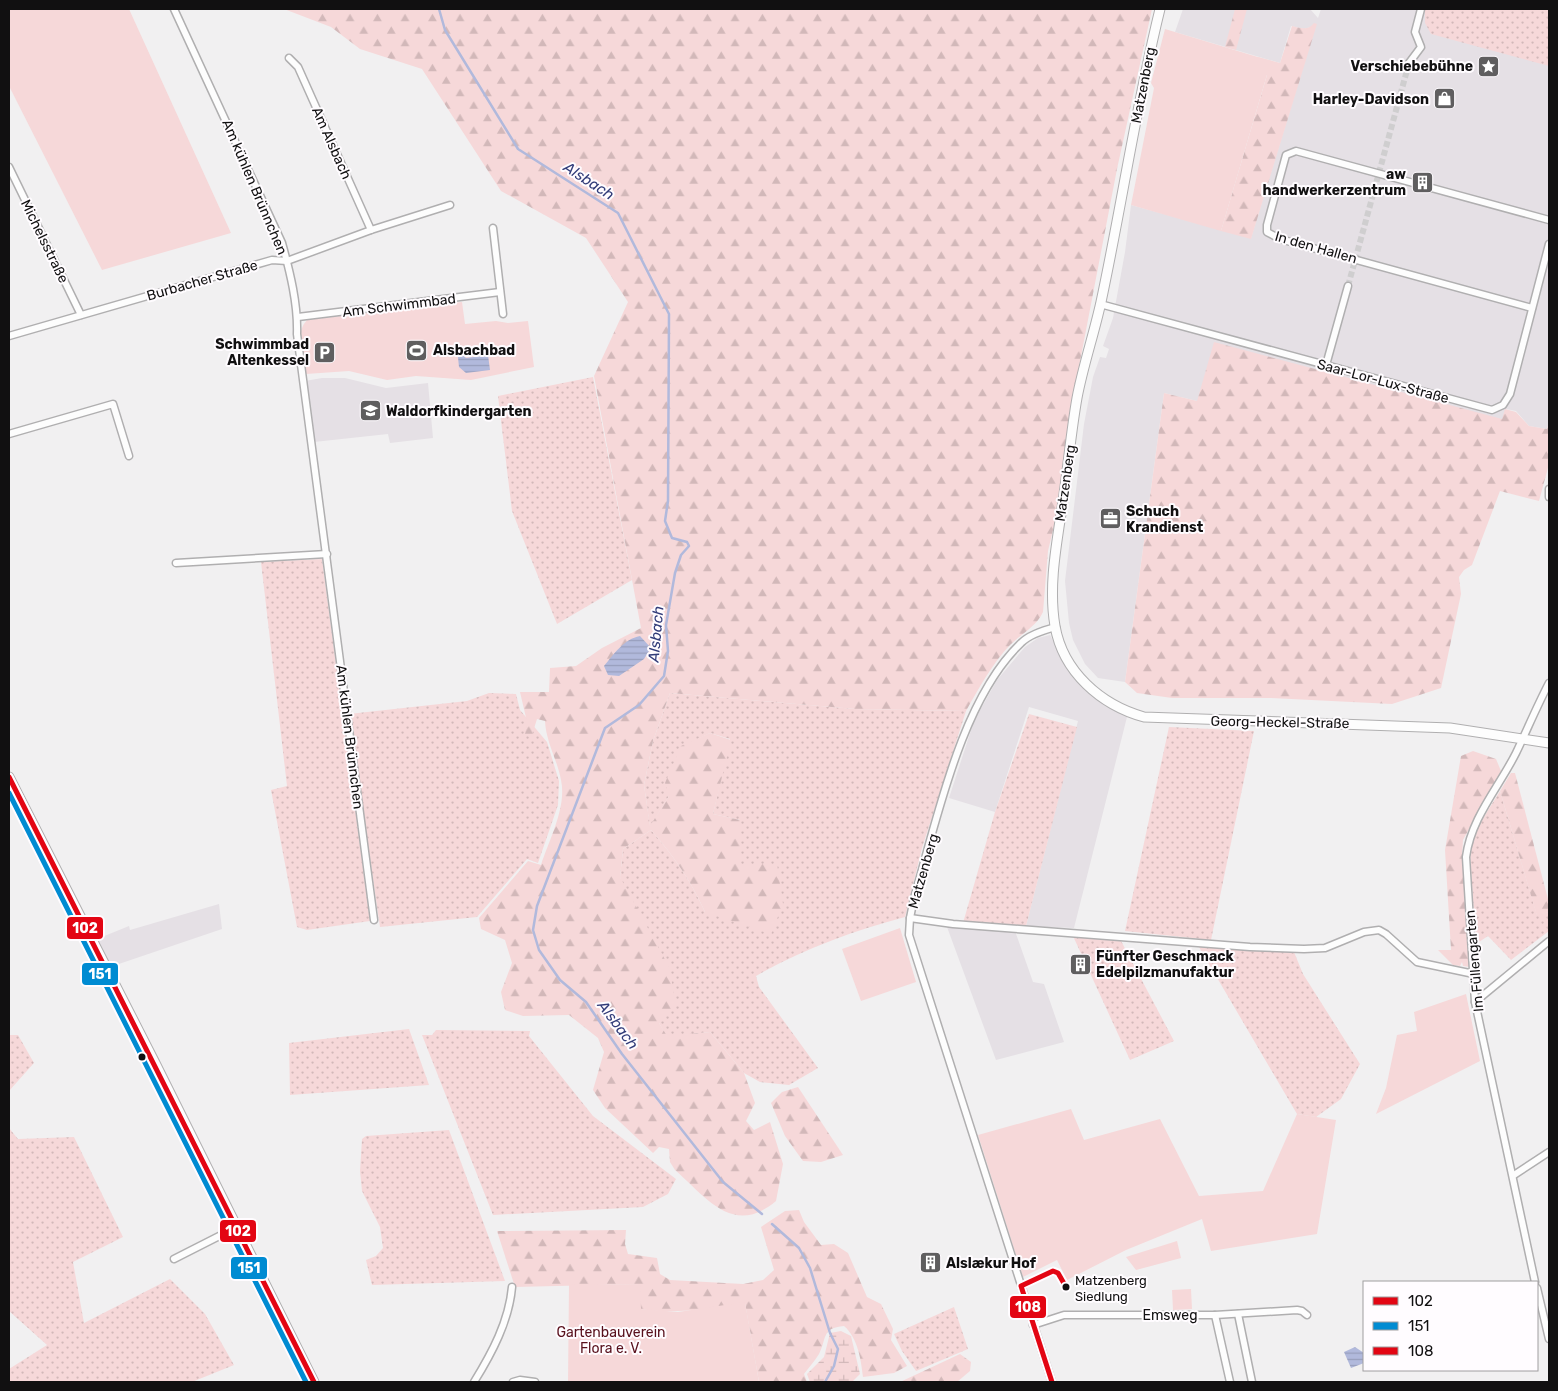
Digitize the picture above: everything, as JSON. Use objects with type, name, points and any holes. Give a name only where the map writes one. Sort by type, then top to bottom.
[{"type":"street","name":"Am kühlen Brünnchen","points":[[174,9],[278,235],[287,261],[298,317],[297,334],[374,920]]},
{"type":"street","name":"Matzenberg","points":[[1052,1382],[911,942],[910,918],[965,731],[980,701],[1002,665],[1022,642],[1034,634],[1056,627],[1052,594],[1057,539],[1077,400],[1100,304],[1160,9]]},
{"type":"street","points":[[1409,62],[1421,47],[1415,32],[1421,9]]},
{"type":"street","name":"Am Alsbach","points":[[289,58],[298,66],[371,230]]},
{"type":"street","name":"In den Hallen","points":[[1532,308],[1280,239],[1268,232],[1266,225],[1286,155],[1296,151],[1549,220]]},
{"type":"street","name":"Michelsstraße","points":[[9,167],[81,315]]},
{"type":"street","name":"Burbacher Straße","points":[[9,335],[272,260],[287,261],[371,230],[450,205]]},
{"type":"street","points":[[493,228],[503,314]]},
{"type":"street","name":"Saar-Lor-Lux-Straße","points":[[1100,304],[1492,410],[1503,405],[1510,394],[1549,244]]},
{"type":"street","name":"In den Hallen","points":[[1326,365],[1348,286]]},
{"type":"street","name":"Am Schwimmbad","points":[[298,317],[500,292]]},
{"type":"street","points":[[9,434],[113,404],[129,456]]},
{"type":"street","points":[[1549,489],[1549,497]]},
{"type":"street","points":[[176,563],[327,554]]},
{"type":"street","name":"Georg-Heckel-Straße","points":[[1056,627],[1069,662],[1087,685],[1114,705],[1144,717],[1450,728],[1549,743]]},
{"type":"street","name":"Im Füllengarten","points":[[1535,1281],[1514,1175],[1475,1002],[1466,857],[1467,842],[1549,683]]},
{"type":"street","points":[[9,777],[314,1382]]},
{"type":"street","name":"Matzenberg","points":[[910,918],[953,924],[1271,948],[1324,948],[1364,932],[1379,930],[1417,962],[1474,974]]},
{"type":"street","points":[[1475,1002],[1549,941]]},
{"type":"street","points":[[1514,1175],[1549,1152]]},
{"type":"street","points":[[174,1259],[237,1227]]},
{"type":"street","points":[[474,1382],[503,1326],[510,1305],[512,1287]]},
{"type":"street","points":[[1538,1292],[1549,1339]]},
{"type":"street","name":"Emsweg","points":[[1033,1325],[1064,1315],[1215,1315],[1297,1310],[1302,1310],[1307,1315]]},
{"type":"street","points":[[1238,1314],[1252,1382]]},
{"type":"street","points":[[1215,1315],[1230,1382]]},
{"type":"street","points":[[512,1382],[520,1380],[535,1382]]},
{"type":"shaded area","points":[[1183,9],[1310,9],[1318,18],[1321,9],[1549,9],[1549,422],[1547,429],[1529,426],[1516,411],[1506,409],[1502,420],[1197,401],[1164,393],[1125,682],[1098,678],[1085,664],[1073,640],[1069,623],[1065,581],[1084,424],[1093,377],[1100,357],[1106,358],[1109,349],[1103,346],[1113,318],[1131,205],[1251,238],[1302,71],[1311,27],[1304,29],[1291,26],[1280,63],[1175,32]]},
{"type":"shaded area","name":"Waldorfkindergarten","points":[[322,378],[345,378],[386,388],[428,383],[433,438],[390,443],[388,434],[314,442],[305,381]]},
{"type":"shaded area","points":[[1050,635],[1064,662],[1087,692],[1127,717],[1074,928],[1026,926],[1078,721],[1029,707],[995,812],[949,798],[974,721],[997,680],[1025,647],[1038,638]]},
{"type":"shaded area","points":[[219,904],[222,929],[110,967],[97,939],[129,926],[130,930]]},
{"type":"shaded area","points":[[947,927],[1015,931],[1033,982],[1044,984],[1064,1042],[996,1060]]},
{"type":"green space","points":[[9,9],[129,9],[231,233],[102,270],[9,86]]},
{"type":"green space","points":[[284,9],[1152,9],[1117,169],[1072,403],[1054,526],[1048,551],[1043,612],[1040,617],[1003,652],[986,676],[966,711],[855,709],[670,693],[653,741],[644,785],[650,826],[669,796],[665,783],[681,746],[710,733],[731,740],[713,814],[740,820],[740,864],[777,864],[783,904],[771,934],[705,912],[681,869],[651,830],[623,849],[620,877],[669,967],[676,1005],[659,1023],[667,1036],[710,1032],[744,1073],[755,1103],[746,1121],[754,1130],[770,1122],[783,1164],[776,1201],[761,1211],[747,1215],[721,1210],[698,1192],[675,1170],[670,1162],[669,1149],[659,1147],[653,1153],[605,1108],[593,1090],[604,1052],[598,1038],[569,1015],[523,1016],[505,1010],[501,992],[512,963],[505,940],[481,929],[479,918],[528,861],[541,865],[562,801],[561,780],[547,736],[545,721],[537,719],[531,738],[525,734],[527,722],[520,692],[549,692],[550,668],[576,666],[602,648],[641,628],[594,376],[628,302],[586,238],[501,191],[422,69],[360,49],[331,27]]},
{"type":"green space","points":[[1235,9],[1247,9],[1236,50],[1225,47]]},
{"type":"green space","points":[[1425,9],[1549,9],[1549,66],[1431,34],[1425,23]]},
{"type":"green space","points":[[1314,23],[1317,24],[1251,239],[1221,231],[1267,75],[1258,57],[1280,63],[1292,26],[1307,28]]},
{"type":"green space","points":[[1165,29],[1271,61],[1221,231],[1131,205],[1154,88],[1151,83]]},
{"type":"green space","name":"Alsbachbad","points":[[462,302],[465,324],[496,321],[508,323],[528,321],[534,367],[471,380],[416,376],[387,380],[349,371],[306,374],[300,338],[303,326],[307,320]]},
{"type":"green space","points":[[1214,342],[1502,419],[1505,409],[1516,412],[1529,426],[1547,429],[1549,422],[1549,464],[1539,501],[1500,491],[1472,565],[1464,570],[1459,577],[1461,594],[1441,688],[1392,704],[1271,698],[1172,698],[1137,693],[1125,682],[1164,393],[1197,401]]},
{"type":"green space","points":[[593,377],[632,580],[557,624],[512,511],[498,396]]},
{"type":"green space","points":[[322,559],[370,921],[307,930],[297,927],[271,790],[287,786],[261,562]]},
{"type":"green space","points":[[489,693],[516,694],[520,710],[547,742],[559,781],[558,805],[538,863],[527,859],[477,917],[380,927],[349,714],[467,701]]},
{"type":"green space","points":[[670,693],[855,709],[966,711],[922,848],[905,917],[866,928],[829,942],[792,957],[756,976],[759,987],[818,1068],[789,1085],[760,1082],[744,1073],[710,1032],[667,1037],[659,1023],[620,877],[623,849],[651,830],[681,869],[705,912],[740,864],[740,820],[713,814],[730,739],[710,733],[694,741],[669,796],[650,827],[644,785],[653,741]]},
{"type":"green space","points":[[1029,714],[1077,727],[1026,926],[963,923],[995,812]]},
{"type":"green space","points":[[1169,727],[1254,731],[1211,940],[1125,931]]},
{"type":"green space","points":[[1473,751],[1496,759],[1501,771],[1463,840],[1462,856],[1470,967],[1463,966],[1462,962],[1460,966],[1453,965],[1438,950],[1451,950],[1445,850],[1461,756]]},
{"type":"green space","points":[[1511,773],[1515,773],[1549,903],[1549,912],[1537,916],[1500,791]]},
{"type":"green space","points":[[1500,791],[1537,915],[1549,912],[1549,931],[1511,960],[1488,936],[1476,944],[1470,855],[1478,829]]},
{"type":"green space","points":[[900,928],[916,982],[861,1001],[842,949]]},
{"type":"green space","points":[[1073,936],[1120,939],[1174,1041],[1130,1060]]},
{"type":"green space","points":[[1199,947],[1294,952],[1303,974],[1360,1064],[1341,1099],[1316,1117],[1297,1114]]},
{"type":"green space","points":[[1466,994],[1480,1061],[1376,1114],[1386,1088],[1397,1035],[1417,1031],[1414,1012]]},
{"type":"green space","points":[[409,1029],[429,1085],[290,1095],[289,1043]]},
{"type":"green space","points":[[436,1030],[530,1031],[529,1036],[593,1116],[676,1179],[668,1194],[643,1207],[493,1215],[422,1035],[432,1035]]},
{"type":"green space","points":[[9,1035],[18,1035],[34,1063],[9,1091]]},
{"type":"green space","points":[[798,1087],[843,1155],[821,1162],[803,1161],[785,1136],[771,1103],[782,1092]]},
{"type":"green space","points":[[1071,1109],[1084,1140],[1160,1119],[1199,1196],[1263,1191],[1297,1114],[1336,1120],[1317,1234],[1211,1251],[1202,1219],[1126,1250],[1067,1280],[1057,1260],[1023,1277],[978,1135]]},
{"type":"green space","points":[[9,1128],[18,1139],[74,1137],[123,1237],[73,1262],[84,1323],[170,1279],[205,1314],[234,1365],[192,1382],[9,1382],[9,1369],[47,1345],[9,1311]]},
{"type":"green space","points":[[449,1130],[505,1281],[372,1285],[366,1260],[376,1256],[383,1248],[380,1227],[362,1191],[360,1171],[362,1139],[366,1136]]},
{"type":"green space","points":[[799,1210],[804,1222],[821,1245],[834,1244],[848,1253],[867,1297],[881,1304],[893,1329],[891,1340],[907,1366],[894,1373],[863,1377],[856,1343],[844,1326],[832,1329],[826,1335],[819,1354],[804,1374],[807,1382],[759,1382],[745,1303],[693,1310],[653,1311],[640,1309],[640,1284],[515,1287],[497,1231],[626,1230],[625,1244],[628,1254],[657,1258],[660,1274],[670,1280],[743,1284],[763,1280],[774,1270],[761,1227],[785,1211]]},
{"type":"green space","points":[[1177,1241],[1181,1258],[1136,1270],[1126,1257]]},
{"type":"green space","name":"Gartenbauverein Flora e. V.","points":[[640,1284],[641,1309],[678,1312],[745,1302],[759,1382],[568,1382],[569,1285]]},
{"type":"green space","points":[[1191,1289],[1192,1309],[1173,1310],[1172,1290]]},
{"type":"green space","points":[[954,1307],[968,1349],[916,1371],[902,1351],[894,1334]]},
{"type":"green space","points":[[841,1331],[851,1336],[860,1374],[852,1382],[810,1382],[807,1374],[824,1357],[830,1333]]},
{"type":"green space","points":[[960,1354],[971,1362],[970,1371],[957,1382],[900,1382]]},
{"type":"water","points":[[457,348],[462,348],[463,355],[466,358],[488,355],[490,370],[466,373],[459,367]]},
{"type":"water","points":[[640,636],[651,648],[644,659],[619,676],[608,675],[604,666],[624,644]]},
{"type":"water","points":[[1355,1347],[1363,1352],[1363,1363],[1351,1368],[1344,1352]]},
{"type":"waterway","name":"Alsbach","points":[[439,9],[445,30],[518,149],[618,213],[669,314],[668,501],[665,521],[672,538],[687,542],[689,546],[681,555],[675,573],[666,625],[668,651],[664,676],[639,705],[605,728],[537,906],[533,930],[539,950],[560,980],[586,1002],[622,1054],[723,1182],[762,1214]]},
{"type":"waterway","name":"Alsbach","points":[[772,1224],[799,1248],[810,1268],[830,1333],[838,1349],[834,1366],[825,1382]]},
{"type":"tunnel","points":[[1348,286],[1409,63]]},
{"type":"transit line","name":"102","points":[[9,777],[314,1382]]},
{"type":"transit line","name":"151","points":[[9,793],[306,1382]]},
{"type":"transit line","name":"108","points":[[1052,1382],[1021,1286],[1053,1271],[1058,1273],[1066,1287]]},
{"type":"place","name":"Verschiebebühne","points":[[1489,66]]},
{"type":"place","name":"Harley-Davidson","points":[[1445,99]]},
{"type":"place","name":"aw handwerkerzentrum","points":[[1422,182]]},
{"type":"place","name":"Alsbachbad","points":[[417,350]]},
{"type":"place","name":"Schwimmbad Altenkessel","points":[[325,352]]},
{"type":"place","name":"Waldorfkindergarten","points":[[370,411]]},
{"type":"place","name":"Schuch Krandienst","points":[[1110,519]]},
{"type":"place","name":"Fünfter Geschmack Edelpilzmanufaktur","points":[[1080,964]]},
{"type":"place","name":"Alslækur Hof","points":[[930,1263]]},
{"type":"place","name":"Matzenberg Siedlung","points":[[1066,1287]]}]
